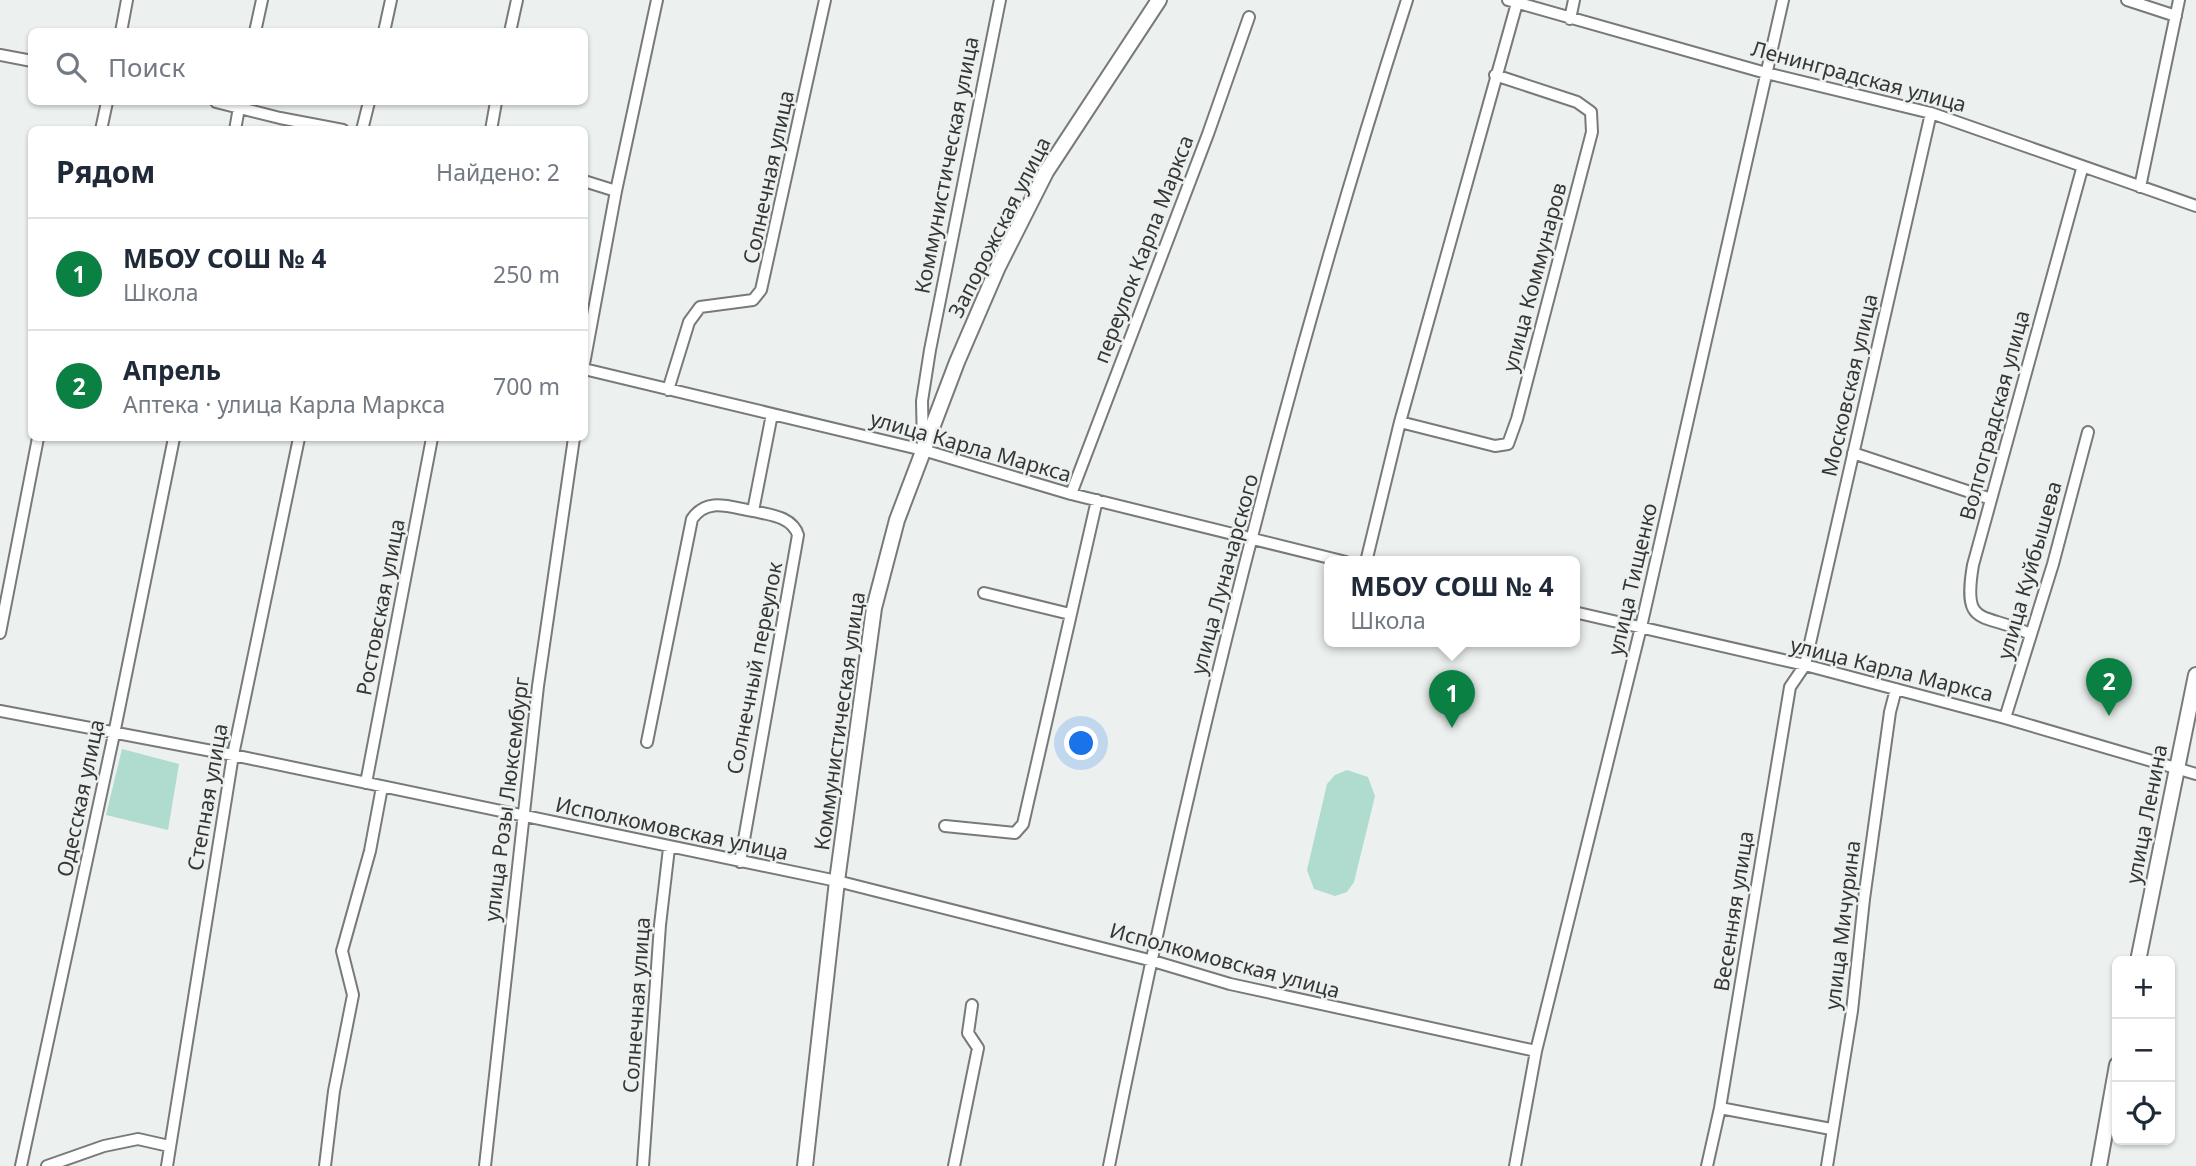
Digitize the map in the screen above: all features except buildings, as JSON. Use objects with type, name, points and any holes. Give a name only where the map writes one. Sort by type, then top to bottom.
[{"type":"main road","name":"Запорожская улица","points":[[923,450],[998,267],[1046,172],[1159,0]]},
{"type":"main road","name":"Коммунистическая улица","points":[[805,1166],[837,881],[874,608],[897,520],[923,450]]},
{"type":"main road","name":"улица Ленина","points":[[2139,956],[2196,675]]},
{"type":"main road","points":[[2099,1166],[2114,1082]]},
{"type":"street","points":[[122,28],[127,0]]},
{"type":"street","points":[[256,28],[262,0]]},
{"type":"street","points":[[385,28],[391,0]]},
{"type":"street","points":[[511,28],[517,0]]},
{"type":"street","points":[[588,345],[616,191],[657,0]]},
{"type":"street","name":"Солнечная улица","points":[[668,390],[689,322],[700,307],[753,300],[761,290],[825,0]]},
{"type":"street","name":"Коммунистическая улица","points":[[923,450],[922,401],[930,350],[1000,0]]},
{"type":"street","name":"улица Луначарского","points":[[1109,1166],[1195,769],[1253,539],[1329,252],[1407,0]]},
{"type":"street","points":[[1570,19],[1574,0]]},
{"type":"street","name":"улица Тищенко","points":[[1515,1166],[1536,1051],[1642,627],[1783,0]]},
{"type":"street","points":[[2126,0],[2176,16]]},
{"type":"street","points":[[2140,187],[2179,0]]},
{"type":"street","points":[[1367,556],[1400,422],[1495,75],[1512,2]]},
{"type":"street","name":"Ленинградская улица","points":[[1512,2],[1766,73],[1931,113],[2082,169],[2196,206]]},
{"type":"street","name":"переулок Карла Маркса","points":[[1071,494],[1250,17]]},
{"type":"street","points":[[0,55],[28,60]]},
{"type":"street","name":"улица Коммунаров","points":[[1400,422],[1495,446],[1508,444],[1517,419],[1592,132],[1591,112],[1577,102],[1495,75]]},
{"type":"street","points":[[102,126],[106,105]]},
{"type":"street","points":[[236,126],[240,105]]},
{"type":"street","points":[[243,105],[280,118],[322,126]]},
{"type":"street","points":[[363,126],[368,105]]},
{"type":"street","points":[[492,126],[495,105]]},
{"type":"street","name":"Московская улица","points":[[1805,665],[1931,113]]},
{"type":"street","name":"Волгоградская улица","points":[[2031,634],[1976,615],[1969,607],[1973,565],[2082,169]]},
{"type":"street","points":[[588,182],[616,191]]},
{"type":"street","name":"улица Карла Маркса","points":[[588,368],[668,390],[923,450],[1071,494],[1324,557]]},
{"type":"street","points":[[647,741],[692,519],[700,508],[712,504],[753,511],[772,414]]},
{"type":"street","name":"улица Куйбышева","points":[[2005,718],[2053,564],[2088,432]]},
{"type":"street","points":[[0,633],[37,441]]},
{"type":"street","name":"Одесская улица","points":[[21,1166],[114,734],[173,441]]},
{"type":"street","name":"Степная улица","points":[[167,1166],[233,755],[298,441]]},
{"type":"street","name":"Ростовская улица","points":[[366,783],[431,441]]},
{"type":"street","name":"улица Розы Люксембург","points":[[485,1166],[523,816],[574,441]]},
{"type":"street","points":[[1853,453],[1991,499]]},
{"type":"street","points":[[945,826],[1015,833],[1023,824],[1097,500]]},
{"type":"street","name":"Солнечный переулок","points":[[740,862],[798,535],[795,526],[787,520],[753,511]]},
{"type":"street","points":[[984,593],[1070,614]]},
{"type":"street","name":"улица Карла Маркса","points":[[1580,613],[1805,665],[2005,718],[2196,774]]},
{"type":"street","name":"Весенняя улица","points":[[1707,1166],[1720,1108],[1790,687],[1805,665]]},
{"type":"street","name":"улица Мичурина","points":[[1827,1166],[1852,1011],[1890,712],[1896,689]]},
{"type":"street","name":"Исполкомовская улица","points":[[0,711],[233,755],[668,848],[837,881],[1153,961],[1242,987],[1536,1051]]},
{"type":"street","points":[[325,1166],[334,1091],[353,995],[342,951],[370,851],[382,786]]},
{"type":"street","name":"Солнечная улица","points":[[643,1166],[668,848]]},
{"type":"street","points":[[954,1166],[978,1048],[968,1033],[972,1005]]},
{"type":"street","points":[[1720,1108],[1832,1129]]},
{"type":"street","points":[[47,1166],[104,1146],[138,1139],[169,1146]]},
{"type":"green space","points":[[122,749],[179,764],[168,830],[106,815]]},
{"type":"green space","points":[[1347,770],[1368,777],[1375,796],[1354,882],[1347,892],[1335,896],[1314,889],[1307,870],[1327,784],[1335,775]]},
{"type":"place","name":"Апрель","points":[[2109,716]]},
{"type":"place","name":"МБОУ СОШ № 4","points":[[1452,728]]}]
